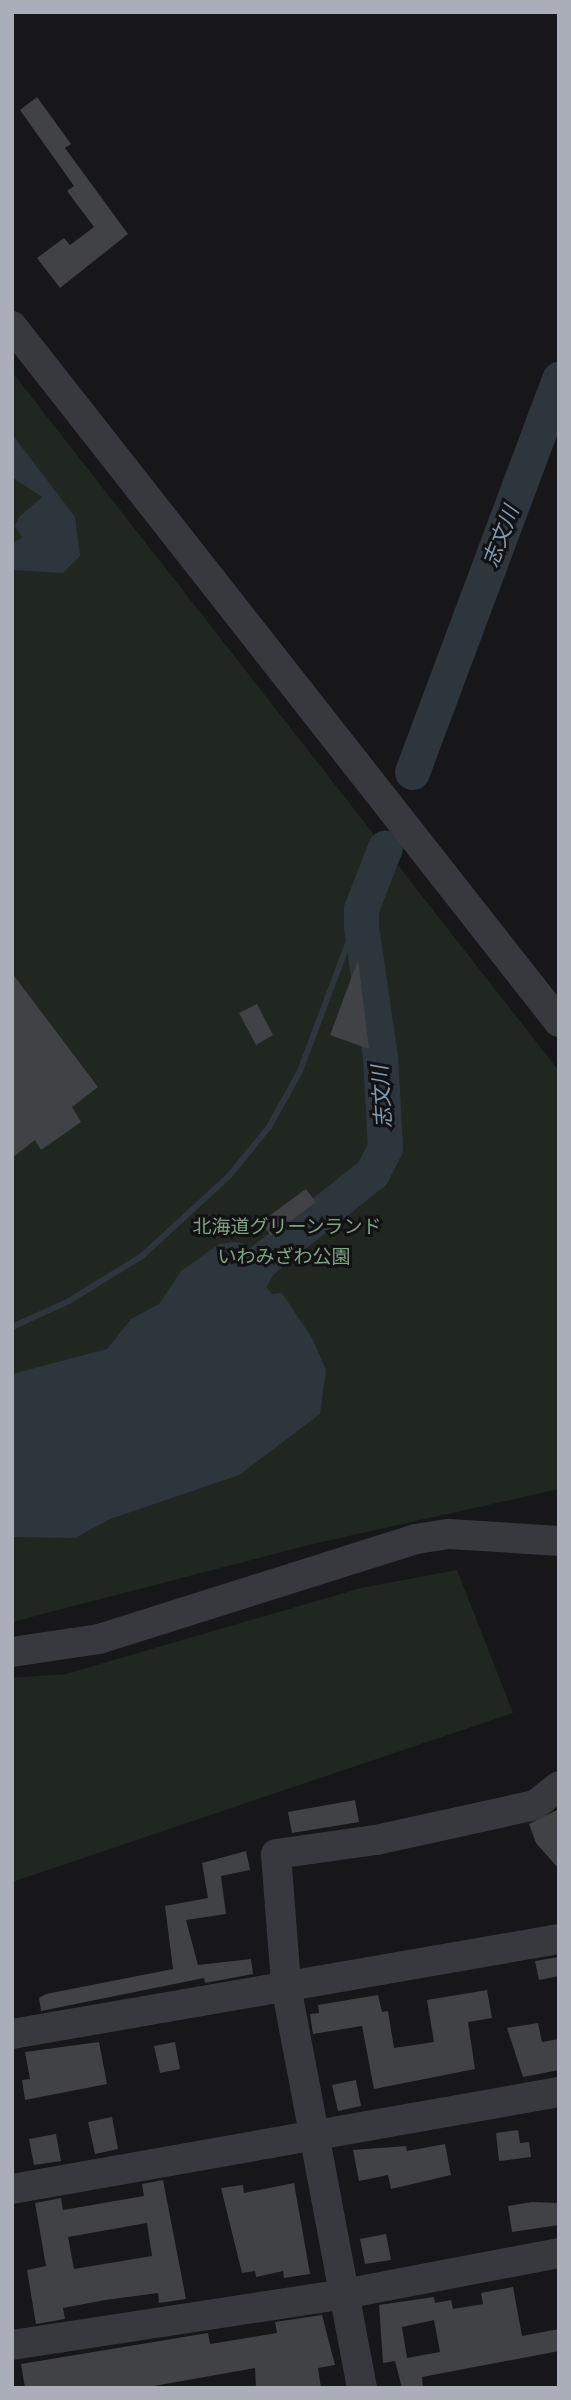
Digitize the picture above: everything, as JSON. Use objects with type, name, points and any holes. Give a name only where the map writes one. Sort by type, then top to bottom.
[{"type":"street","points":[[12,326],[559,1022]]},
{"type":"street","points":[[12,1652],[99,1639],[416,1539],[462,1534],[559,1541]]},
{"type":"street","points":[[362,2388],[286,1984],[276,1854],[376,1840],[535,1804],[559,1786]]},
{"type":"street","points":[[12,2034],[286,1984],[559,1939]]},
{"type":"street","points":[[12,2189],[559,2092]]},
{"type":"street","points":[[12,2346],[344,2294],[559,2253]]},
{"type":"green space","name":"北海道グリーンランド","points":[[12,372],[559,1071],[559,1489],[313,1544],[12,1622]]},
{"type":"green space","points":[[457,1570],[513,1713],[12,1882],[12,1678],[66,1674],[361,1588]]},
{"type":"shaded area","points":[[12,434],[75,517],[80,556],[63,573],[12,570],[12,543],[22,538],[15,526],[19,517],[42,497],[13,478]]},
{"type":"shaded area","points":[[243,1243],[246,1255],[257,1251],[267,1275],[263,1283],[272,1294],[282,1293],[312,1338],[326,1370],[320,1414],[239,1475],[110,1519],[75,1538],[12,1537],[12,1374],[107,1349],[131,1319],[159,1304],[181,1271],[219,1244]]},
{"type":"building","points":[[37,97],[71,144],[65,148],[128,234],[60,288],[37,258],[64,238],[70,245],[94,227],[67,191],[74,186],[20,110]]},
{"type":"building","points":[[358,960],[369,1049],[330,1035]]},
{"type":"building","points":[[12,973],[98,1087],[72,1107],[81,1122],[41,1150],[35,1140],[12,1158]]},
{"type":"building","points":[[257,1004],[273,1035],[256,1045],[239,1013]]},
{"type":"building","points":[[306,1189],[316,1202],[271,1236],[261,1222]]},
{"type":"building","points":[[355,1800],[359,1822],[292,1833],[288,1812]]},
{"type":"building","points":[[559,1809],[559,1869],[536,1843],[529,1824]]},
{"type":"building","points":[[246,1851],[250,1870],[221,1876],[226,1914],[186,1920],[198,1965],[251,1959],[253,1974],[205,1983],[204,1978],[41,2011],[39,1998],[46,1994],[173,1969],[165,1906],[208,1898],[202,1863]]},
{"type":"building","points":[[559,1957],[559,1976],[539,1980],[535,1961]]},
{"type":"building","points":[[487,1990],[492,2018],[468,2022],[475,2069],[374,2089],[362,2026],[313,2034],[310,2014],[319,2013],[318,2005],[378,1995],[382,2012],[388,2011],[394,2048],[434,2042],[427,2000]]},
{"type":"building","points":[[538,2023],[542,2042],[559,2039],[559,2070],[523,2077],[507,2028]]},
{"type":"building","points":[[99,2042],[107,2084],[25,2100],[22,2080],[30,2079],[25,2052]]},
{"type":"building","points":[[175,2042],[180,2069],[160,2073],[154,2046]]},
{"type":"building","points":[[356,2080],[361,2106],[338,2111],[332,2085]]},
{"type":"building","points":[[112,2117],[118,2149],[95,2154],[88,2122]]},
{"type":"building","points":[[518,2130],[520,2143],[529,2142],[531,2157],[499,2161],[496,2133]]},
{"type":"building","points":[[56,2134],[61,2161],[34,2165],[29,2139]]},
{"type":"building","points":[[445,2144],[451,2175],[391,2189],[388,2175],[359,2181],[353,2150],[406,2146],[407,2151]]},
{"type":"building","points":[[163,2180],[186,2299],[159,2303],[158,2293],[105,2300],[63,2308],[65,2319],[36,2324],[27,2270],[46,2266],[35,2203],[61,2198],[63,2210],[144,2196],[142,2184]],"holes":[[[147,2223],[152,2256],[74,2269],[68,2237]]]},
{"type":"building","points":[[294,2183],[310,2274],[284,2278],[283,2271],[256,2277],[255,2271],[242,2273],[221,2188],[243,2185],[244,2193]]},
{"type":"building","points":[[532,2202],[559,2203],[559,2225],[512,2232],[508,2206]]},
{"type":"building","points":[[386,2234],[391,2260],[365,2264],[360,2239]]},
{"type":"building","points":[[513,2287],[522,2336],[559,2329],[559,2351],[422,2377],[423,2388],[402,2388],[395,2361],[383,2363],[379,2305],[434,2297],[435,2303],[451,2300],[453,2309],[483,2304],[481,2293]],"holes":[[[434,2320],[440,2352],[407,2358],[402,2327]]]},
{"type":"building","points":[[322,2315],[335,2365],[318,2368],[321,2388],[256,2388],[255,2368],[143,2388],[25,2388],[21,2364],[208,2333],[210,2344],[277,2333],[275,2322]]},
{"type":"waterway","name":"志文川","points":[[412,772],[559,379]]},
{"type":"waterway","name":"志文川","points":[[237,1300],[261,1261],[372,1173],[385,1148],[380,1057],[361,927],[361,909],[385,847]]},
{"type":"waterway","points":[[12,1327],[69,1301],[142,1256],[229,1176],[269,1127],[300,1071],[361,909]]},
{"type":"park label","name":"いわみざわ公園","points":[[284,1256]]}]
